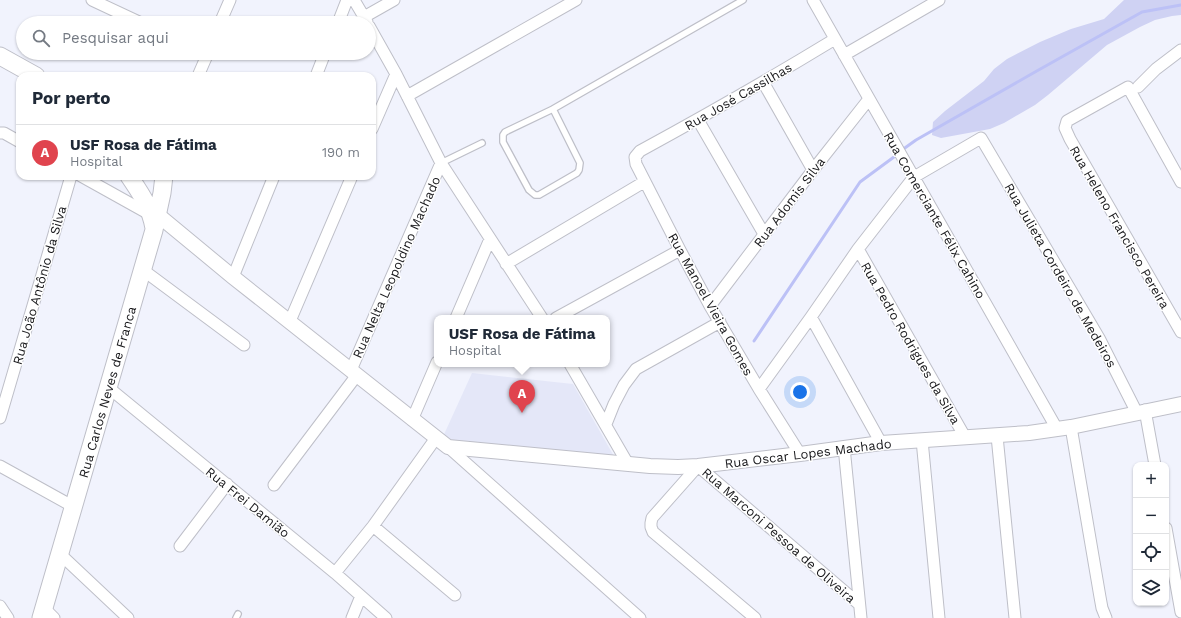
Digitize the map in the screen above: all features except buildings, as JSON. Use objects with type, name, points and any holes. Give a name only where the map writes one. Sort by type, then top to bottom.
[{"type":"main road","points":[[0,56],[29,72]]},
{"type":"main road","points":[[0,70],[16,78]]},
{"type":"main road","points":[[132,180],[146,202],[155,220]]},
{"type":"main road","points":[[135,180],[139,182],[153,180]]},
{"type":"main road","name":"Rua Carlos Neves de Franca","points":[[44,616],[60,554],[143,270],[162,193],[164,180]]},
{"type":"street","points":[[92,0],[126,16]]},
{"type":"street","points":[[223,16],[230,0]]},
{"type":"street","points":[[341,16],[347,0]]},
{"type":"street","points":[[354,0],[363,16]]},
{"type":"street","points":[[374,16],[394,0]]},
{"type":"street","points":[[407,96],[576,0]]},
{"type":"street","points":[[844,55],[938,0]]},
{"type":"street","name":"Rua Comerciante Félix Cahino","points":[[815,1],[844,55],[1057,429]]},
{"type":"street","points":[[376,38],[441,163],[540,315]]},
{"type":"street","name":"Rua José Cassilhas","points":[[640,151],[698,120],[835,38]]},
{"type":"street","points":[[1181,50],[1133,87],[1181,182]]},
{"type":"street","points":[[200,72],[204,60]]},
{"type":"street","points":[[318,72],[322,60]]},
{"type":"street","points":[[376,120],[396,74]]},
{"type":"street","points":[[763,82],[813,170]]},
{"type":"street","name":"Rua Heleno Francisco Pereira","points":[[1133,87],[1067,121],[1065,128],[1181,332]]},
{"type":"street","name":"Rua Adomis Silva","points":[[710,306],[869,99]]},
{"type":"street","points":[[698,120],[764,234]]},
{"type":"street","points":[[2,133],[16,140]]},
{"type":"street","name":"Rua Julieta Cordeiro de Medeiros","points":[[914,177],[981,138],[1100,338],[1141,412],[1154,462]]},
{"type":"street","name":"Rua Manoel Vieira Gomes","points":[[640,151],[635,161],[644,182],[710,306],[759,389],[800,454]]},
{"type":"street","name":"Rua Nelta Leopoldino Machado","points":[[274,485],[354,373],[441,163]]},
{"type":"street","points":[[759,389],[812,317],[858,249],[914,177]]},
{"type":"street","name":"Rua João Antônio da Silva","points":[[0,418],[70,180]]},
{"type":"street","points":[[88,180],[155,220],[290,321],[412,420],[448,447],[640,618]]},
{"type":"street","points":[[233,277],[272,180]]},
{"type":"street","points":[[290,321],[350,180]]},
{"type":"street","points":[[506,264],[644,182]]},
{"type":"street","points":[[457,315],[490,240]]},
{"type":"street","name":"Rua Pedro Rodrigues da Silva","points":[[858,249],[965,437]]},
{"type":"street","points":[[561,315],[680,250]]},
{"type":"street","points":[[143,270],[244,345]]},
{"type":"street","points":[[812,317],[881,443]]},
{"type":"street","points":[[606,424],[624,385],[636,369],[720,322]]},
{"type":"street","points":[[412,420],[435,367]]},
{"type":"street","points":[[572,367],[628,464]]},
{"type":"street","name":"Rua Frei Damião","points":[[109,388],[335,573],[386,618]]},
{"type":"street","name":"Rua Oscar Lopes Machado","points":[[448,447],[628,464],[698,466],[881,443],[1029,433],[1071,427],[1181,404]]},
{"type":"street","points":[[1071,427],[1102,608],[1106,618]]},
{"type":"street","points":[[997,436],[1015,618]]},
{"type":"street","points":[[335,573],[373,526],[436,438]]},
{"type":"street","points":[[922,440],[939,618]]},
{"type":"street","points":[[844,447],[860,618]]},
{"type":"street","points":[[0,466],[74,507]]},
{"type":"street","points":[[698,466],[652,518],[651,528],[653,532],[755,618]]},
{"type":"street","name":"Rua Marconi Pessoa de Oliveira","points":[[698,466],[859,604]]},
{"type":"street","points":[[180,546],[227,484]]},
{"type":"street","points":[[373,526],[455,594]]},
{"type":"street","points":[[1167,534],[1181,612]]},
{"type":"street","points":[[60,554],[128,618]]},
{"type":"street","points":[[352,618],[361,596]]},
{"type":"street","points":[[0,606],[8,618]]},
{"type":"lane","points":[[552,109],[580,163],[580,167],[577,173],[539,195],[534,195],[529,190],[502,142],[505,132],[552,109],[743,0]]},
{"type":"lane","points":[[441,163],[482,143]]},
{"type":"shaded area","points":[[1124,0],[1181,0],[1181,15],[1155,20],[1107,45],[1035,105],[1004,123],[990,129],[941,138],[932,135],[933,122],[984,81],[994,69],[1007,59],[1040,42],[1071,29],[1104,19]]},
{"type":"shaded area","points":[[472,373],[573,384],[615,458],[441,441]]},
{"type":"waterway","points":[[902,150],[916,140],[1142,12],[1181,5]]},
{"type":"waterway","points":[[754,341],[860,182],[898,154]]},
{"type":"place","name":"USF Rosa de Fátima","points":[[522,413]]}]
